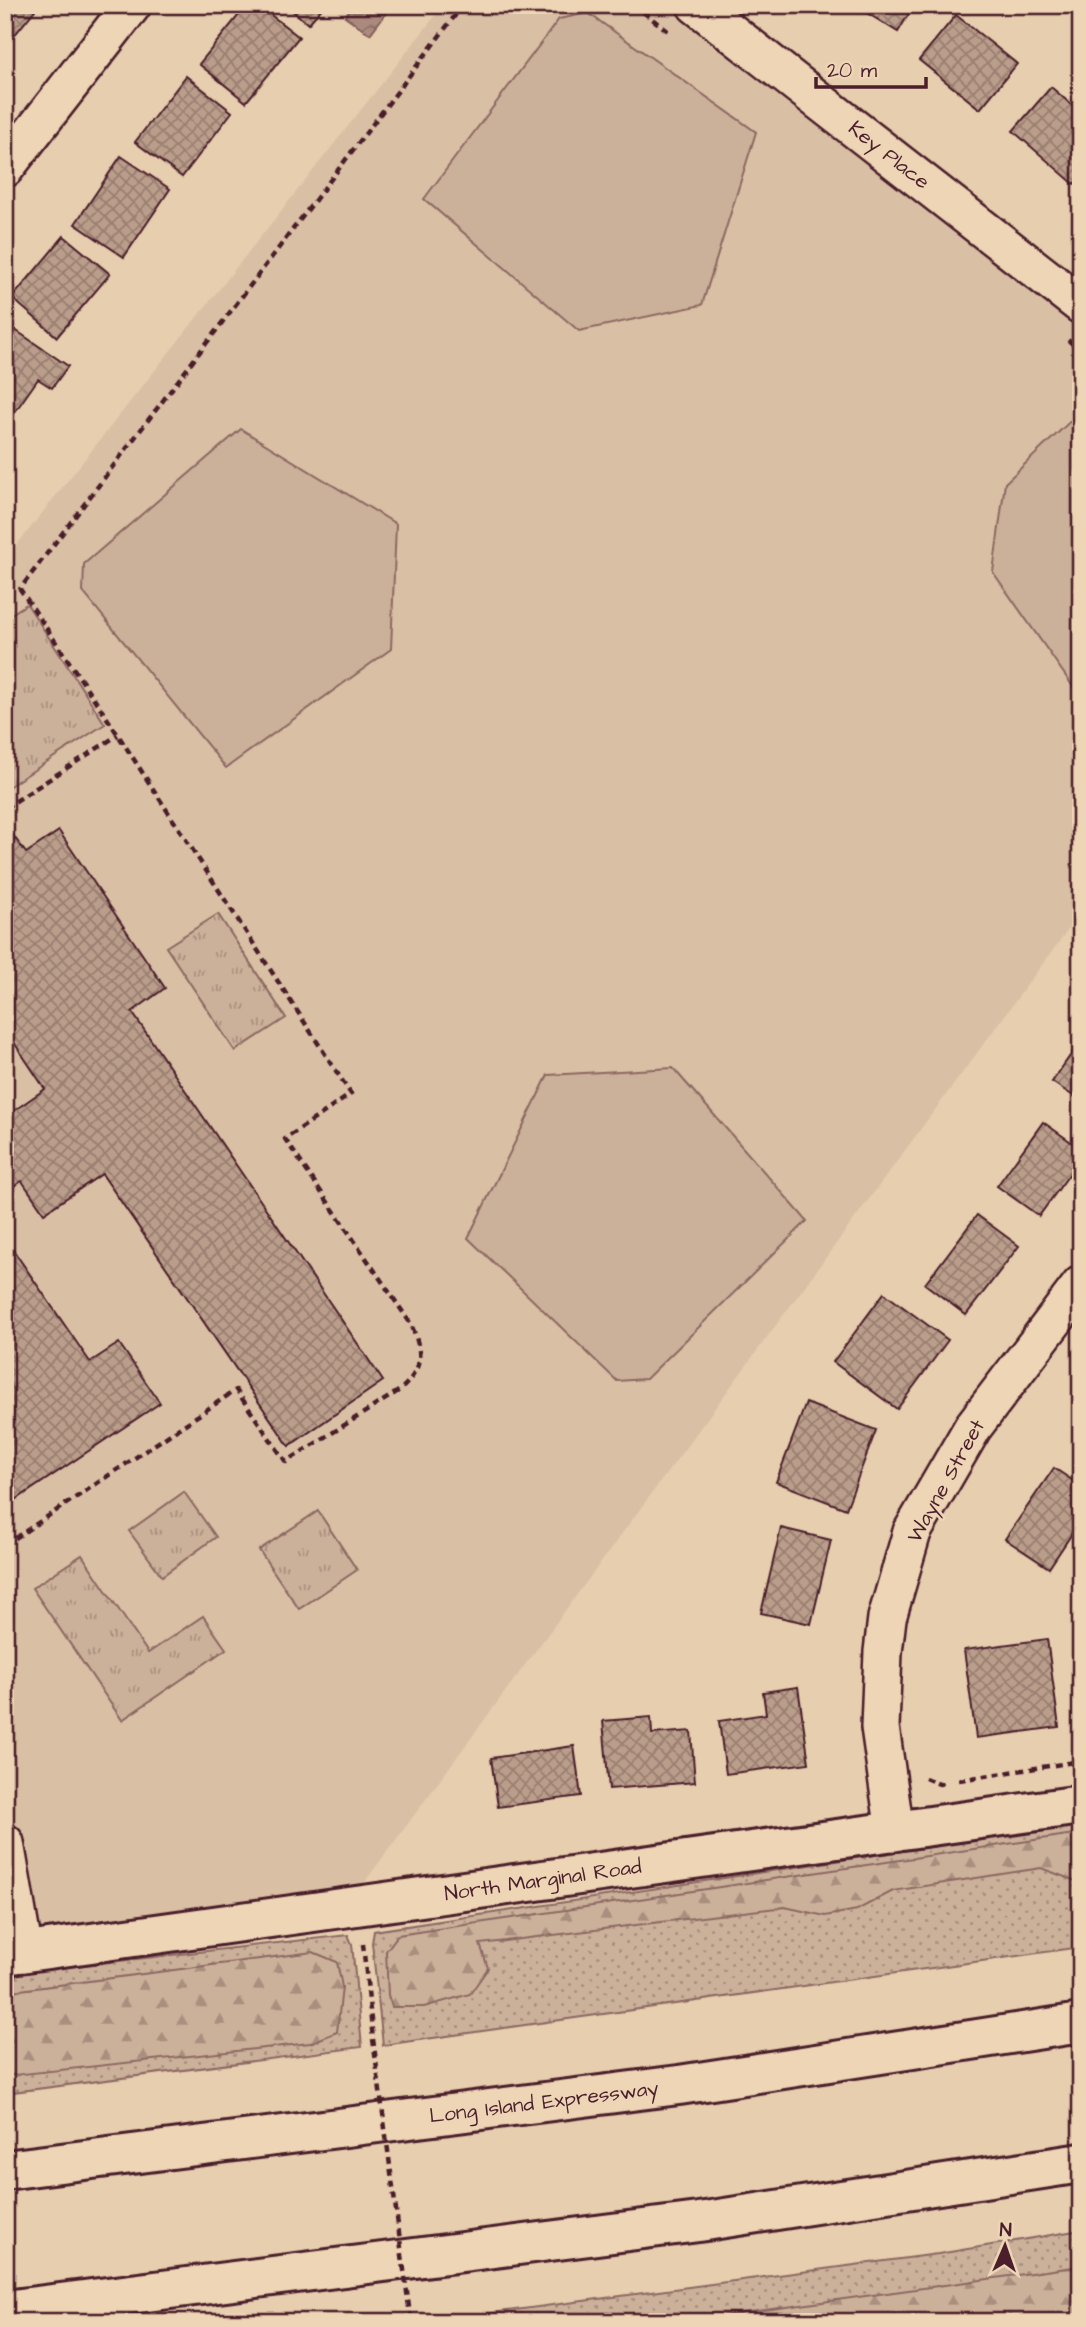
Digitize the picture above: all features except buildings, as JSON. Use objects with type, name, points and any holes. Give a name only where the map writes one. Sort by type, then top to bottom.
[{"type":"main road","name":"North Marginal Road","points":[[15,1954],[1081,1805]]},
{"type":"main road","points":[[679,2085],[1081,2001]]},
{"type":"main road","name":"Long Island Expressway","points":[[5,2170],[679,2085],[1081,2023]]},
{"type":"main road","points":[[5,2158],[194,2147]]},
{"type":"main road","points":[[5,2310],[699,2222],[1081,2163]]},
{"type":"street","points":[[5,168],[132,5]]},
{"type":"street","name":"Key Place","points":[[699,6],[1081,305]]},
{"type":"street","name":"Wayne Street","points":[[895,1832],[880,1727],[883,1652],[887,1618],[912,1532],[974,1427],[1081,1285]]},
{"type":"street","points":[[5,1843],[15,1954]]},
{"type":"path","points":[[5,1545],[236,1390],[286,1462],[400,1390],[411,1379],[420,1359],[418,1341],[411,1324],[285,1139],[352,1094],[20,589],[463,5]]},
{"type":"path","points":[[5,808],[118,735]]},
{"type":"path","points":[[922,1771],[925,1778],[939,1784],[1081,1761]]},
{"type":"path","points":[[362,1936],[411,2322]]},
{"type":"shaded area","points":[[444,5],[687,5],[1081,313],[1081,912],[358,1891],[35,1934],[5,1820],[5,560]]},
{"type":"green space","points":[[588,13],[756,132],[702,305],[579,331],[424,199],[559,19]]},
{"type":"green space","points":[[1081,411],[1081,698],[993,572],[1005,483]]},
{"type":"green space","points":[[241,429],[396,524],[391,649],[226,768],[83,592],[84,564]]},
{"type":"green space","points":[[27,604],[105,724],[5,789],[5,618]]},
{"type":"green space","points":[[218,914],[286,1018],[235,1051],[166,947]]},
{"type":"green space","points":[[673,1068],[807,1221],[646,1379],[617,1381],[468,1238],[548,1075]]},
{"type":"green space","points":[[184,1492],[216,1537],[162,1576],[129,1531]]},
{"type":"green space","points":[[318,1511],[357,1570],[299,1609],[259,1550]]},
{"type":"green space","points":[[82,1555],[148,1653],[203,1616],[226,1649],[122,1720],[32,1588]]},
{"type":"green space","points":[[1081,1824],[1081,1947],[383,2045],[372,1943],[374,1931]]},
{"type":"green space","points":[[1081,1833],[1081,1883],[1041,1868],[893,1891],[857,1910],[825,1916],[785,1907],[480,1944],[488,1968],[470,1994],[424,2007],[392,2007],[388,1995],[386,1951],[398,1935]]},
{"type":"green space","points":[[348,1935],[352,1944],[362,2047],[5,2093],[5,1974]]},
{"type":"green space","points":[[313,1952],[337,1962],[342,1987],[337,2032],[310,2043],[5,2076],[5,1992]]},
{"type":"green space","points":[[1081,2230],[1081,2322],[424,2322],[938,2254]]},
{"type":"green space","points":[[1081,2266],[1081,2318],[1051,2322],[678,2322]]},
{"type":"water","points":[[353,5],[392,5],[370,34],[345,16]]}]
